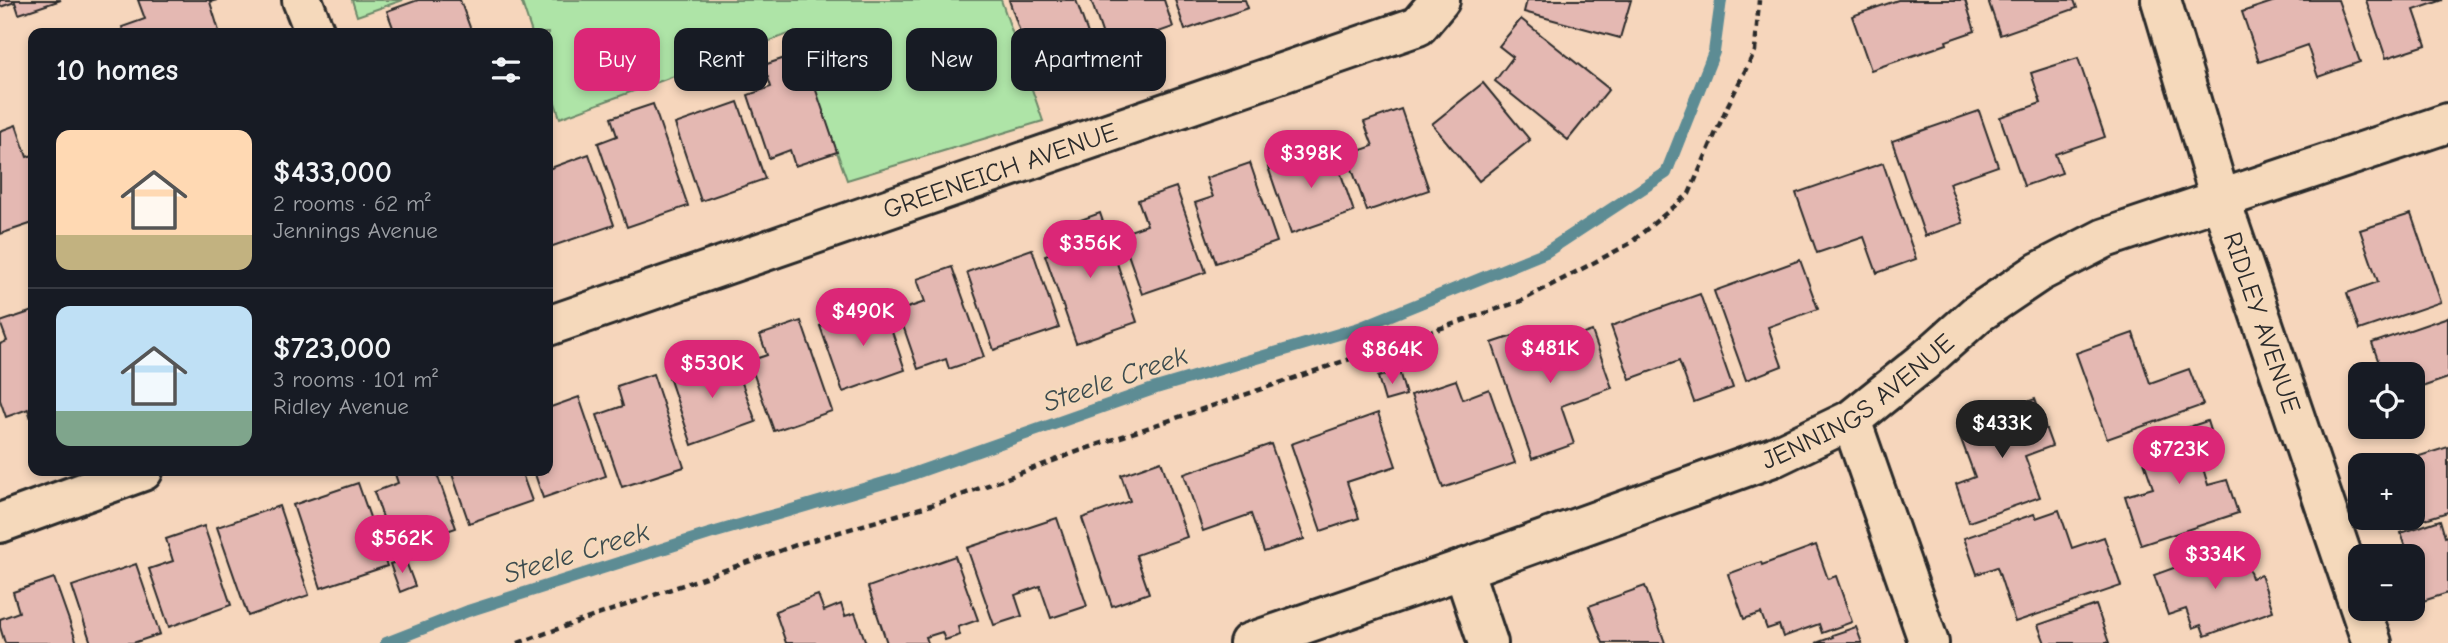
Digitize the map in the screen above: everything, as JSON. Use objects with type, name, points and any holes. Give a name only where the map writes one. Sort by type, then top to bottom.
[{"type":"street","points":[[302,0],[313,28]]},
{"type":"street","name":"GREENEICH AVENUE","points":[[553,324],[1418,26],[1440,0]]},
{"type":"street","name":"RIDLEY AVENUE","points":[[2161,0],[2220,198],[2372,643]]},
{"type":"street","name":"JENNINGS AVENUE","points":[[1249,643],[1776,456],[1851,420],[1977,314],[2039,272],[2105,238],[2448,123]]},
{"type":"street","points":[[1851,420],[1929,643]]},
{"type":"street","points":[[0,523],[129,476]]},
{"type":"street","points":[[1463,569],[1488,643]]},
{"type":"path","points":[[518,643],[799,544],[948,500],[1082,450],[1521,301],[1629,244],[1689,194],[1755,51],[1759,0]]},
{"type":"green space","points":[[352,0],[403,0],[357,16]]},
{"type":"green space","points":[[521,0],[1001,0],[1011,29],[1011,91],[1033,91],[1043,121],[847,180],[815,91],[892,91],[892,28],[782,28],[782,36],[768,42],[768,28],[674,28],[674,76],[660,81],[660,28],[574,28],[574,91],[633,91],[560,118],[553,96],[553,28],[530,28]]},
{"type":"building","points":[[0,0],[61,0],[19,14],[15,2],[0,7]]},
{"type":"building","points":[[138,0],[217,0],[210,2],[218,28],[122,28],[145,19]]},
{"type":"building","points":[[418,0],[460,0],[470,28],[393,28],[387,11]]},
{"type":"building","points":[[1009,0],[1076,0],[1086,28],[1019,28]]},
{"type":"building","points":[[1091,0],[1164,0],[1173,27],[1166,29],[1101,28]]},
{"type":"building","points":[[1175,0],[1245,0],[1248,8],[1185,30]]},
{"type":"building","points":[[1527,0],[1631,0],[1620,38],[1524,12]]},
{"type":"building","points":[[1898,0],[1965,0],[1975,31],[1946,41],[1947,44],[1871,70],[1852,16]]},
{"type":"building","points":[[1988,0],[2074,0],[2077,8],[2000,35]]},
{"type":"building","points":[[2278,0],[2338,0],[2360,62],[2318,77],[2307,45],[2259,62],[2242,12]]},
{"type":"building","points":[[2366,0],[2443,0],[2414,10],[2426,45],[2386,58]]},
{"type":"building","points":[[1521,19],[1609,89],[1568,140],[1495,81],[1513,57],[1499,46]]},
{"type":"building","points":[[2078,58],[2105,137],[2055,154],[2062,173],[2024,186],[2000,117],[2041,103],[2031,73]]},
{"type":"building","points":[[782,59],[782,91],[816,91],[837,152],[795,166],[790,150],[769,158],[748,95],[768,91],[771,87],[768,64]]},
{"type":"building","points":[[1483,83],[1530,140],[1479,181],[1432,124]]},
{"type":"building","points":[[738,102],[765,179],[701,201],[675,124]]},
{"type":"building","points":[[653,104],[688,206],[627,227],[598,143],[617,136],[611,118]]},
{"type":"building","points":[[1401,109],[1429,190],[1367,211],[1347,155],[1373,146],[1364,122]]},
{"type":"building","points":[[1979,111],[1998,166],[1949,183],[1963,223],[1925,236],[1892,141]]},
{"type":"building","points":[[16,125],[28,157],[28,225],[0,234],[0,131]]},
{"type":"building","points":[[1331,145],[1354,212],[1291,234],[1268,167]]},
{"type":"building","points":[[589,154],[614,225],[553,246],[553,167]]},
{"type":"building","points":[[1250,163],[1277,242],[1216,263],[1195,203],[1213,197],[1206,178]]},
{"type":"building","points":[[1883,163],[1916,259],[1877,273],[1864,237],[1817,253],[1796,193]]},
{"type":"building","points":[[1176,187],[1206,272],[1142,294],[1121,234],[1147,225],[1138,200]]},
{"type":"building","points":[[1100,213],[1137,322],[1076,343],[1045,255],[1065,248],[1058,228]]},
{"type":"building","points":[[2411,214],[2441,302],[2359,330],[2347,293],[2378,282],[2360,230]]},
{"type":"building","points":[[1032,249],[1059,328],[994,350],[967,272]]},
{"type":"building","points":[[1800,260],[1818,309],[1768,327],[1782,366],[1746,380],[1714,291]]},
{"type":"building","points":[[952,267],[984,357],[949,369],[946,359],[918,369],[898,311],[925,302],[917,279]]},
{"type":"building","points":[[1700,294],[1733,388],[1694,402],[1679,361],[1630,379],[1611,326]]},
{"type":"building","points":[[883,305],[905,370],[843,392],[820,326]]},
{"type":"building","points":[[28,313],[28,409],[6,417],[0,400],[0,344],[7,341],[0,322]]},
{"type":"building","points":[[2448,317],[2448,378],[2425,386],[2425,362],[2379,362],[2372,343]]},
{"type":"building","points":[[801,321],[832,411],[774,431],[749,361],[767,355],[760,335]]},
{"type":"building","points":[[1592,331],[1612,388],[1561,406],[1574,444],[1532,459],[1492,343],[1525,332],[1532,352]]},
{"type":"building","points":[[2133,333],[2150,383],[2189,369],[2203,405],[2107,439],[2076,353]]},
{"type":"building","points":[[732,355],[756,422],[692,445],[669,377]]},
{"type":"building","points":[[1399,371],[1406,395],[1385,401],[1378,377]]},
{"type":"building","points":[[653,374],[684,467],[622,487],[597,415],[623,406],[617,386]]},
{"type":"building","points":[[1456,380],[1463,399],[1489,389],[1515,463],[1443,488],[1411,395]]},
{"type":"building","points":[[579,397],[606,476],[543,498],[536,476],[553,476],[553,406]]},
{"type":"building","points":[[2035,399],[2052,446],[2025,456],[2040,497],[1969,522],[1956,484],[1975,477],[1957,428]]},
{"type":"building","points":[[1378,413],[1396,466],[1347,482],[1359,518],[1321,531],[1291,444]]},
{"type":"building","points":[[2207,421],[2219,459],[2202,465],[2208,485],[2227,480],[2238,513],[2141,545],[2125,496],[2153,488],[2138,444]]},
{"type":"building","points":[[1271,444],[1304,539],[1264,552],[1251,514],[1203,531],[1184,474]]},
{"type":"building","points":[[2448,447],[2448,512],[2425,519],[2425,454]]},
{"type":"building","points":[[1161,461],[1187,537],[1136,555],[1149,593],[1112,606],[1082,518],[1130,501],[1121,475]]},
{"type":"building","points":[[396,476],[438,476],[456,528],[394,549],[374,492],[398,483]]},
{"type":"building","points":[[453,476],[523,476],[532,501],[469,523]]},
{"type":"building","points":[[358,483],[387,566],[321,588],[293,505]]},
{"type":"building","points":[[279,506],[309,595],[248,616],[217,527]]},
{"type":"building","points":[[2059,510],[2072,548],[2104,537],[2121,586],[2015,622],[1997,567],[1977,574],[1964,538],[2034,514],[2036,518]]},
{"type":"building","points":[[1057,518],[1087,606],[1051,618],[1040,586],[1015,595],[1022,616],[994,625],[967,548]]},
{"type":"building","points":[[2440,520],[2445,537],[2448,536],[2448,593],[2425,600],[2425,544],[2405,544],[2401,533],[2425,530],[2425,525]]},
{"type":"building","points":[[204,526],[231,605],[169,627],[149,569],[173,561],[166,539]]},
{"type":"building","points":[[2240,544],[2252,578],[2261,575],[2273,611],[2205,636],[2201,625],[2193,628],[2186,609],[2168,615],[2154,575]]},
{"type":"building","points":[[1816,545],[1828,579],[1836,576],[1852,622],[1822,633],[1819,624],[1783,637],[1779,625],[1767,629],[1761,613],[1744,619],[1728,574]]},
{"type":"building","points":[[955,556],[978,620],[958,627],[960,635],[945,640],[942,632],[926,637],[928,643],[887,643],[868,587]]},
{"type":"building","points":[[405,559],[415,586],[400,592],[390,564]]},
{"type":"building","points":[[136,564],[160,634],[133,643],[91,643],[72,586]]},
{"type":"building","points":[[54,578],[77,643],[5,643],[0,619],[19,612],[13,592]]},
{"type":"building","points":[[1645,586],[1665,643],[1603,643],[1589,606]]},
{"type":"building","points":[[818,595],[824,611],[841,604],[845,616],[855,613],[866,643],[786,643],[775,611]]},
{"type":"building","points":[[2096,605],[2109,643],[2045,643],[2038,625]]},
{"type":"building","points":[[1856,627],[1862,643],[1816,643],[1833,637],[1832,635]]},
{"type":"waterway","name":"Steele Creek","points":[[386,643],[468,611],[709,534],[901,478],[1156,388],[1359,328],[1546,252],[1666,173],[1714,52],[1721,0]]}]
